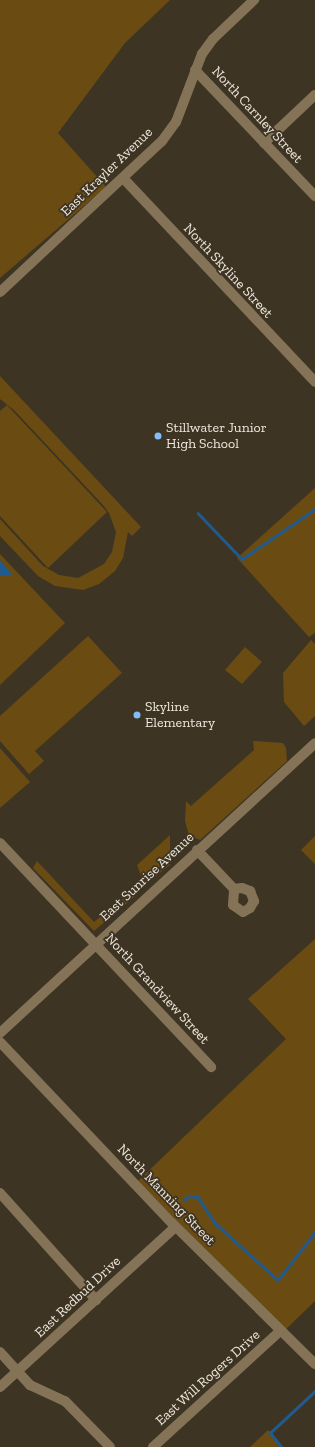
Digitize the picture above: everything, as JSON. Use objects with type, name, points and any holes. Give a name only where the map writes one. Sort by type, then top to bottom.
[{"type":"street","name":"East Krayler Avenue","points":[[0,292],[162,141],[176,122],[195,70],[213,39],[254,0]]},
{"type":"street","name":"North Carnley Street","points":[[195,70],[315,196]]},
{"type":"street","points":[[264,143],[315,95]]},
{"type":"street","name":"North Skyline Street","points":[[123,178],[315,382]]},
{"type":"street","name":"East Sunrise Avenue","points":[[0,1033],[197,850],[315,743]]},
{"type":"street","name":"North Grandview Street","points":[[0,843],[211,1067]]},
{"type":"street","points":[[197,850],[234,889]]},
{"type":"street","name":"North Manning Street","points":[[0,1042],[175,1227],[315,1364]]},
{"type":"street","points":[[0,1193],[96,1300]]},
{"type":"street","name":"East Redbud Drive","points":[[0,1388],[175,1227]]},
{"type":"street","name":"East Will Rogers Drive","points":[[153,1447],[281,1330]]},
{"type":"street","points":[[0,1352],[30,1385],[65,1401],[110,1447]]},
{"type":"shaded area","points":[[0,0],[170,0],[125,43],[58,133],[106,187],[0,278]]},
{"type":"shaded area","points":[[0,376],[141,527],[132,536],[128,532],[123,558],[115,571],[99,584],[83,590],[55,586],[38,576],[0,536],[0,519],[43,566],[59,575],[78,578],[104,564],[112,552],[116,532],[109,513],[103,505],[14,410],[0,399]]},
{"type":"shaded area","points":[[7,405],[107,512],[48,568],[0,516],[0,411]]},
{"type":"shaded area","points":[[315,488],[315,633],[309,637],[237,558]]},
{"type":"shaded area","points":[[0,554],[65,623],[0,685]]},
{"type":"shaded area","points":[[88,636],[122,673],[35,751],[44,761],[29,774],[0,741],[0,716]]},
{"type":"shaded area","points":[[311,640],[315,644],[315,716],[304,726],[284,702],[283,673]]},
{"type":"shaded area","points":[[245,647],[262,662],[242,684],[225,670]]},
{"type":"shaded area","points":[[253,741],[283,743],[286,748],[287,761],[200,840],[189,835],[185,821],[186,801],[191,806],[254,750]]},
{"type":"shaded area","points":[[0,748],[30,782],[0,808]]},
{"type":"shaded area","points":[[170,835],[170,865],[147,883],[141,876],[137,865]]},
{"type":"shaded area","points":[[315,836],[315,864],[301,850]]},
{"type":"shaded area","points":[[37,861],[94,922],[131,892],[135,896],[94,931],[33,868]]},
{"type":"shaded area","points":[[315,939],[315,1301],[283,1332],[138,1181],[286,1039],[248,999]]},
{"type":"shaded area","points":[[268,1430],[283,1447],[250,1447]]},
{"type":"water","points":[[0,560],[13,576],[0,576]]},
{"type":"waterway","points":[[198,513],[242,559],[315,509]]},
{"type":"waterway","points":[[184,1200],[189,1196],[198,1197],[215,1223],[278,1280],[315,1232]]},
{"type":"waterway","points":[[281,1447],[270,1433],[315,1391]]},
{"type":"place","name":"Stillwater Junior High School","points":[[158,436]]},
{"type":"place","name":"Skyline Elementary","points":[[137,715]]}]
